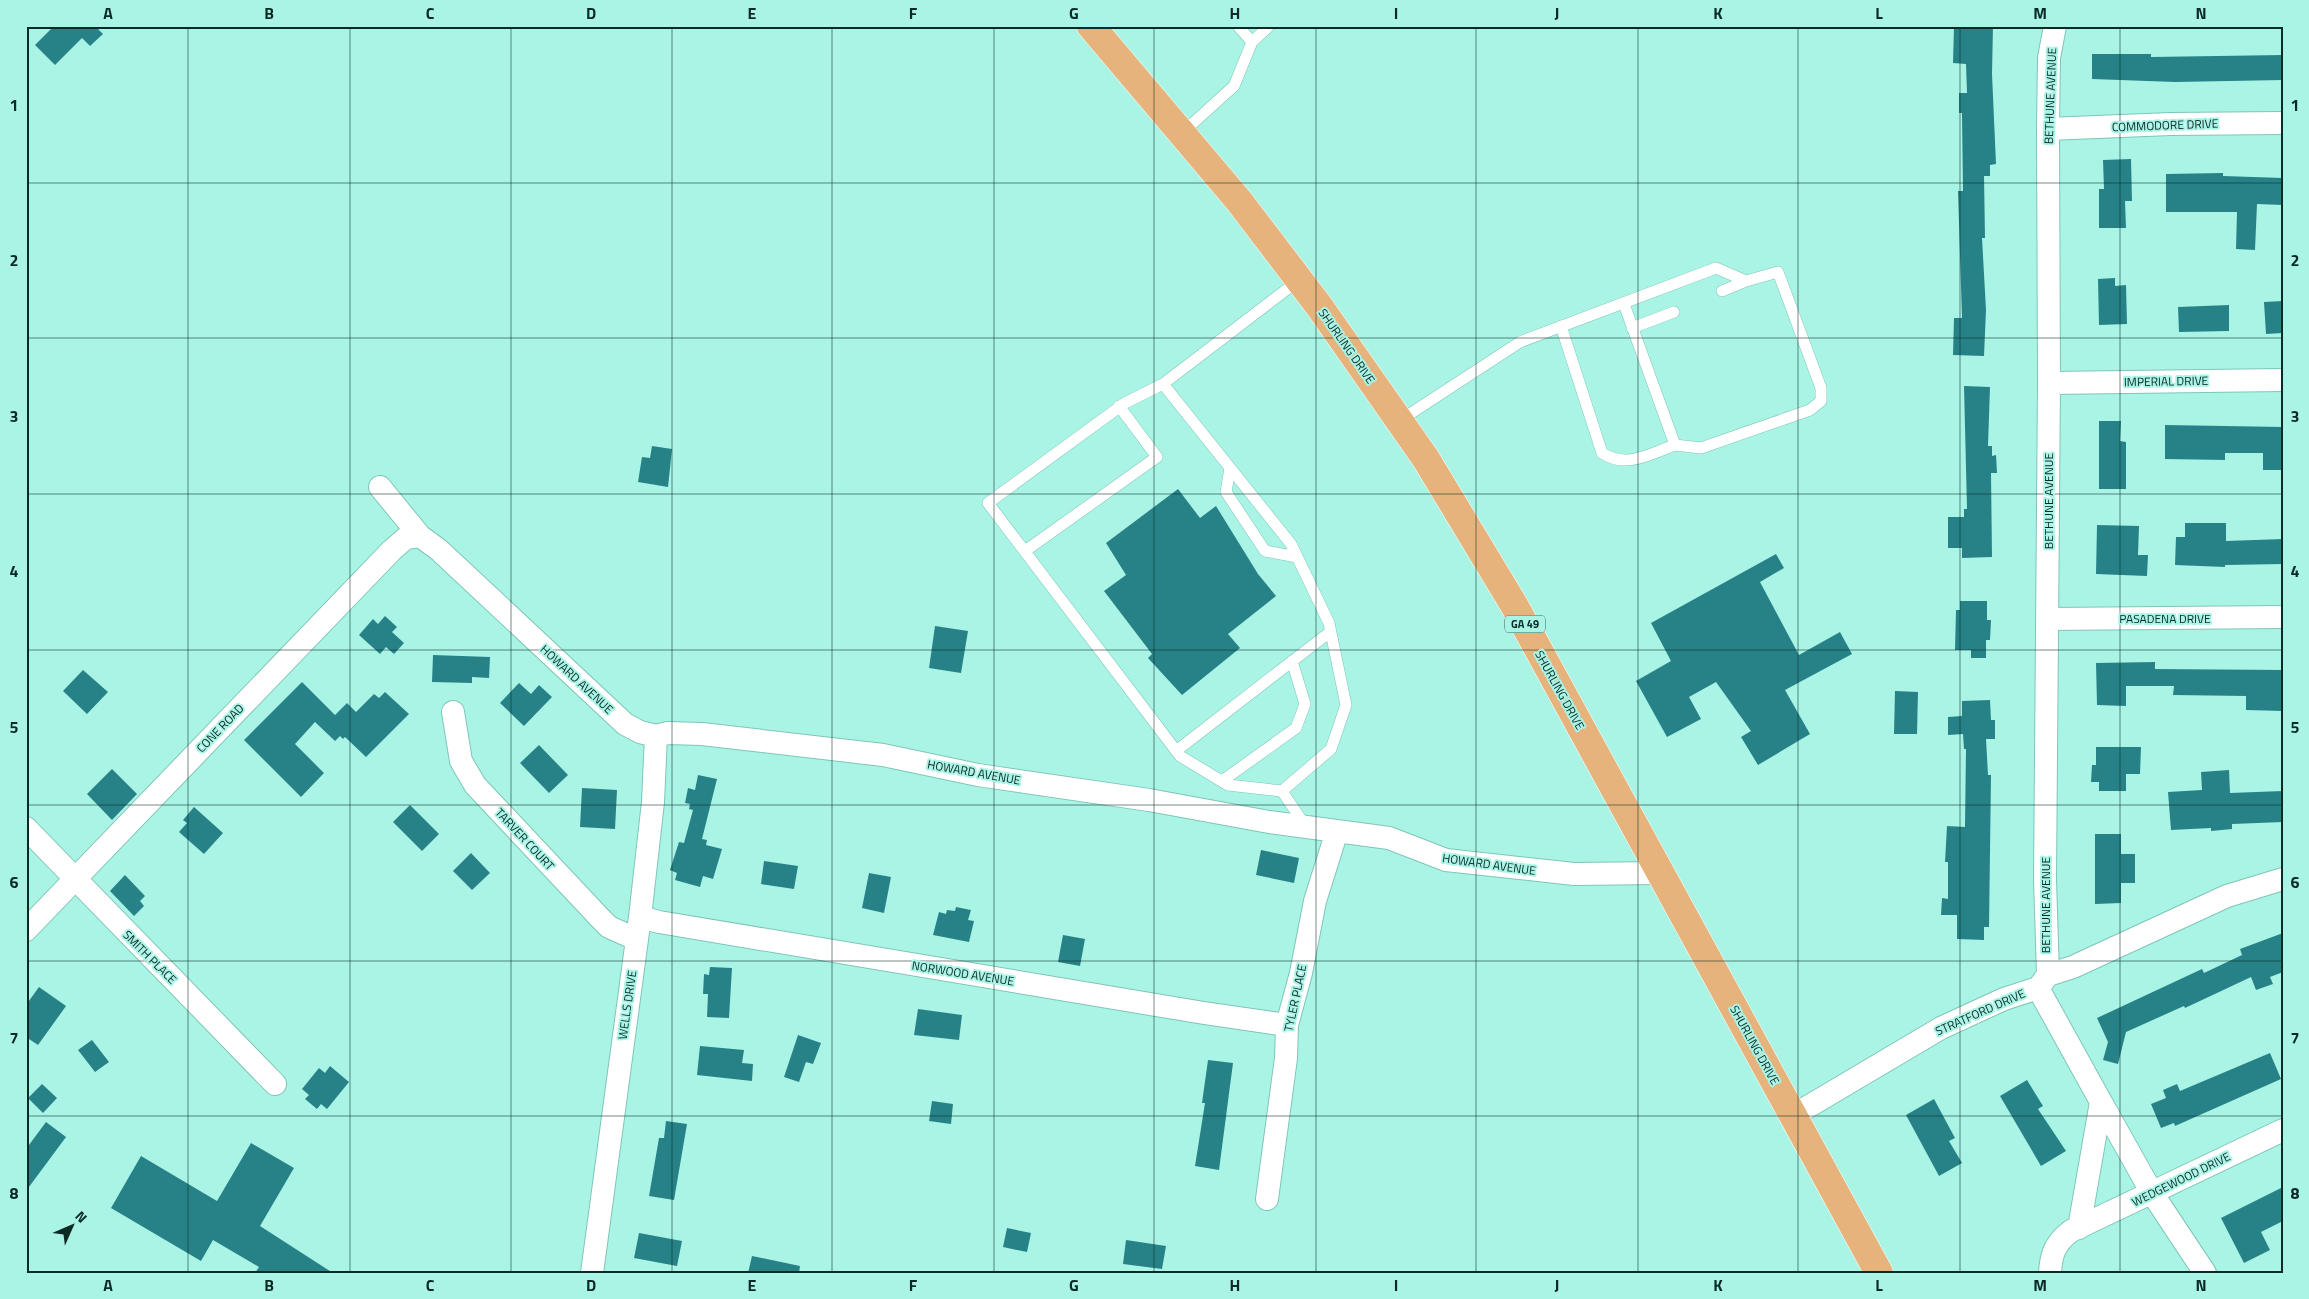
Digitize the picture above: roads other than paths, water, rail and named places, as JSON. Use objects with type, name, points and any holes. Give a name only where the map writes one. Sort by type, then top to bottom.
[{"type":"main road","name":"SHURLING DRIVE","points":[[1091,26],[1239,201],[1299,280],[1426,459],[1514,604],[1879,1273]]},
{"type":"street","name":"BETHUNE AVENUE","points":[[2055,26],[2049,58],[2048,129],[2049,383],[2046,959],[2043,982],[2101,1102],[2152,1193],[2205,1273]]},
{"type":"street","name":"COMMODORE DRIVE","points":[[2048,129],[2170,124],[2283,123]]},
{"type":"street","name":"IMPERIAL DRIVE","points":[[2049,383],[2283,380]]},
{"type":"street","name":"HOWARD AVENUE","points":[[380,487],[420,536],[439,550],[625,724],[640,732],[656,736],[668,733],[702,734],[883,755],[978,775],[1306,827],[1388,838],[1446,860],[1574,874],[1660,873]]},
{"type":"street","name":"CONE ROAD","points":[[26,930],[392,550],[406,538],[420,536]]},
{"type":"street","name":"PASADENA DRIVE","points":[[2047,619],[2283,617]]},
{"type":"street","name":"TARVER COURT","points":[[453,712],[461,761],[474,785],[600,918],[610,926],[638,928]]},
{"type":"street","name":"WELLS DRIVE","points":[[592,1273],[638,928],[653,802],[656,736]]},
{"type":"street","name":"SMITH PLACE","points":[[26,828],[275,1084]]},
{"type":"street","name":"TYLER PLACE","points":[[1267,1199],[1286,1058],[1287,1025],[1301,973],[1315,901],[1338,831]]},
{"type":"street","name":"STRATFORD DRIVE","points":[[1794,1115],[1941,1028],[2227,896],[2283,878]]},
{"type":"street","name":"NORWOOD AVENUE","points":[[638,928],[659,922],[1287,1025]]},
{"type":"street","points":[[2050,1273],[2051,1255],[2056,1244],[2078,1228],[2101,1102]]},
{"type":"street","name":"WEDGEWOOD DRIVE","points":[[2078,1228],[2283,1130]]},
{"type":"lane","points":[[1238,26],[1252,42]]},
{"type":"lane","points":[[1182,133],[1234,86],[1252,42],[1269,26]]},
{"type":"lane","points":[[1399,422],[1520,342],[1716,268],[1746,281]]},
{"type":"lane","points":[[1561,326],[1602,453],[1612,459],[1626,462],[1675,445],[1701,448],[1810,410],[1821,401],[1820,388],[1778,272],[1746,281],[1722,291]]},
{"type":"lane","points":[[1163,384],[1290,544],[1328,624],[1346,705],[1331,748],[1282,791],[1228,785],[1180,756],[988,502],[1119,406],[1163,384],[1299,280]]},
{"type":"lane","points":[[1624,304],[1675,445]]},
{"type":"lane","points":[[1632,328],[1674,312]]},
{"type":"lane","points":[[1025,552],[1156,457],[1119,406]]},
{"type":"lane","points":[[1230,468],[1226,492],[1265,551],[1297,557]]},
{"type":"lane","points":[[1176,752],[1330,632]]},
{"type":"lane","points":[[1222,781],[1296,728],[1305,704],[1292,662]]},
{"type":"lane","points":[[1282,791],[1306,827]]}]
